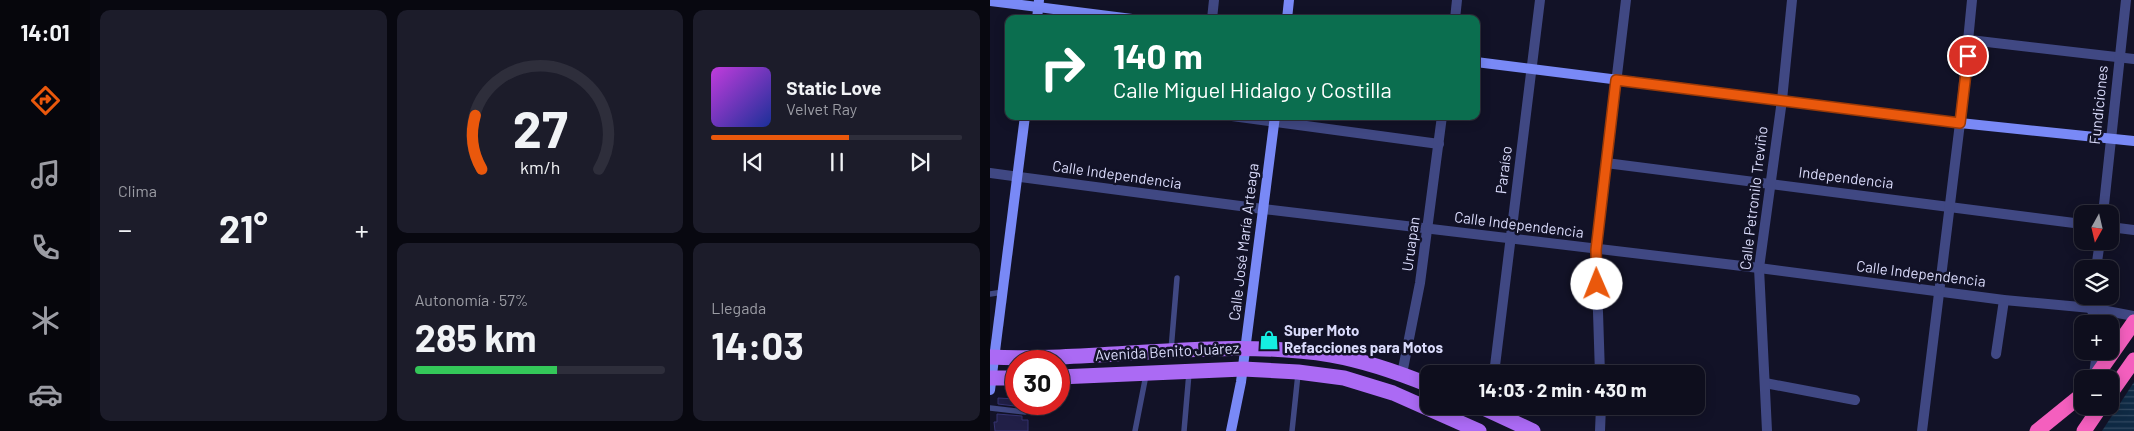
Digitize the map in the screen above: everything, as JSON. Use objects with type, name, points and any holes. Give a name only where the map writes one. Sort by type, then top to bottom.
[{"type":"highway","points":[[2100,370],[2134,322]]},
{"type":"highway","points":[[2119,381],[2134,360]]},
{"type":"highway","points":[[2036,431],[2074,401]]},
{"type":"highway","points":[[2054,431],[2074,404]]},
{"type":"highway","points":[[2084,431],[2096,415]]},
{"type":"main road","name":"Avenida Benito Juárez","points":[[992,357],[1036,358],[1245,348],[1332,356],[1402,374],[1420,381]]},
{"type":"main road","name":"Avenida Benito Juárez","points":[[1070,376],[1243,368],[1344,378],[1393,393],[1479,431]]},
{"type":"main road","points":[[991,382],[1005,380]]},
{"type":"main road","points":[[1501,415],[1534,431]]},
{"type":"street","points":[[1212,15],[1214,0]]},
{"type":"street","points":[[1287,15],[1289,0]]},
{"type":"street","points":[[1455,15],[1457,0]]},
{"type":"street","name":"Paraíso","points":[[1495,365],[1540,0]]},
{"type":"street","points":[[1600,365],[1596,250],[1626,0]]},
{"type":"street","name":"Calle Petronilo Treviño","points":[[1767,431],[1759,268],[1782,100],[1792,0]]},
{"type":"street","points":[[1922,431],[1970,40],[1972,0]]},
{"type":"street","name":"Fundiciones","points":[[2104,205],[2126,0]]},
{"type":"street","points":[[990,1],[1039,4],[1107,15]]},
{"type":"street","points":[[1970,40],[2134,59]]},
{"type":"street","points":[[1480,63],[1960,123],[2134,141]]},
{"type":"street","points":[[991,382],[995,325],[1003,292],[1025,120]]},
{"type":"street","name":"Calle José María Arteaga","points":[[1231,431],[1243,368],[1275,120]]},
{"type":"street","points":[[1282,120],[1439,144]]},
{"type":"street","name":"Uruapan","points":[[1402,374],[1420,284],[1442,120]]},
{"type":"street","name":"Independencia","points":[[1606,163],[2074,223]]},
{"type":"street","name":"Calle Independencia","points":[[990,173],[1510,240],[1759,268],[2004,300],[2091,308],[2134,316]]},
{"type":"street","points":[[2119,228],[2134,230]]},
{"type":"street","points":[[1996,354],[2004,300]]},
{"type":"street","points":[[2092,305],[2093,315]]},
{"type":"street","points":[[1765,383],[1855,400]]},
{"type":"street","points":[[1600,431],[1601,415]]},
{"type":"lane","points":[[1171,352],[1177,278]]},
{"type":"lane","points":[[990,294],[1003,292]]},
{"type":"lane","points":[[1184,431],[1189,371]]},
{"type":"lane","points":[[1292,431],[1298,372]]},
{"type":"lane","points":[[1135,431],[1147,373]]},
{"type":"lane","points":[[990,408],[1005,410]]},
{"type":"water","points":[[2134,382],[2134,431],[2102,431],[2112,415],[2119,415],[2119,405]]},
{"type":"building","points":[[998,398],[1005,398],[1005,405],[998,404]]},
{"type":"building","points":[[997,414],[1022,416],[1022,420],[1028,420],[1028,431],[995,431],[994,422],[997,422]]},
{"type":"place","name":"Super Moto Refacciones para Motos","points":[[1269,340]]},
{"type":"route","points":[[1597,284],[1596,250],[1616,80],[1960,123],[1968,56]]}]
